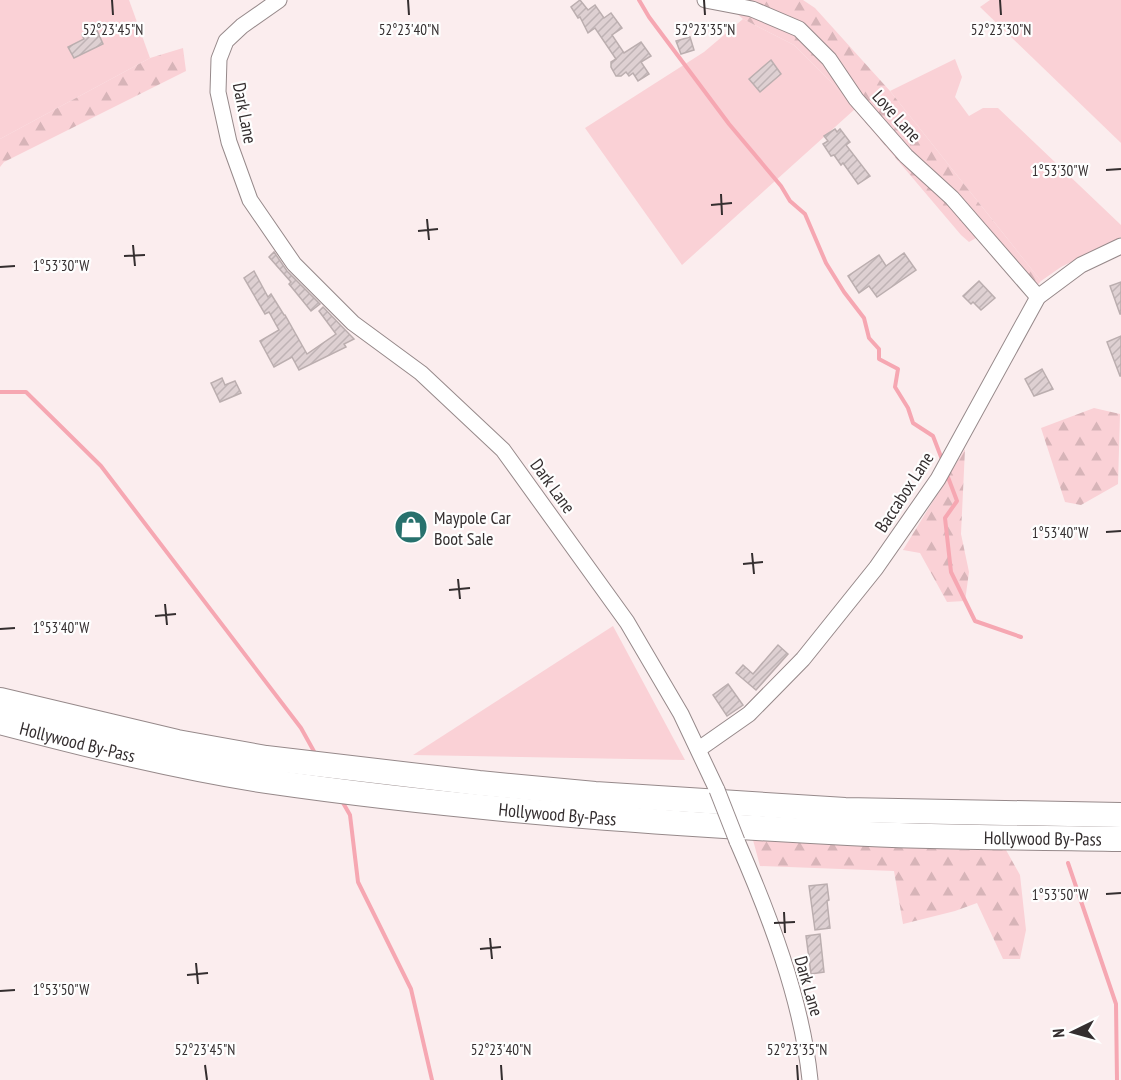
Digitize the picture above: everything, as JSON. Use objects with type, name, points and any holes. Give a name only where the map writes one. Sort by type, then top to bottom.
[{"type":"highway","name":"Hollywood By-Pass","points":[[0,700],[177,742],[266,758],[490,784],[595,794],[845,810],[1121,815]]},
{"type":"highway","name":"Hollywood By-Pass","points":[[0,722],[150,758],[264,780],[476,806],[851,833],[1121,839]]},
{"type":"street","name":"Dark Lane","points":[[279,0],[242,26],[226,41],[219,59],[218,92],[226,132],[250,200],[294,264],[353,323],[421,373],[502,450],[627,622],[681,714],[717,790],[760,898],[791,987],[810,1080]]},
{"type":"street","name":"Love Lane","points":[[705,0],[752,9],[799,29],[829,59],[856,99],[906,156],[952,198],[1038,297]]},
{"type":"street","name":"Baccabox Lane","points":[[699,749],[749,714],[803,659],[876,568],[938,479],[1038,297],[1081,265],[1121,246]]},
{"type":"green space","points":[[0,0],[129,0],[150,58],[0,139]]},
{"type":"green space","points":[[721,0],[803,0],[815,8],[890,91],[1041,281],[1032,291],[983,234],[969,242],[961,235],[832,83],[794,45],[743,19]]},
{"type":"green space","points":[[990,0],[1121,0],[1121,143],[980,7]]},
{"type":"green space","points":[[743,19],[794,45],[855,109],[682,265],[585,128],[704,52]]},
{"type":"green space","points":[[183,48],[186,71],[4,162],[0,167],[0,139],[150,58]]},
{"type":"green space","points":[[955,59],[962,77],[955,97],[969,116],[983,108],[998,108],[1121,225],[1121,237],[1061,267],[1041,281],[890,91]]},
{"type":"green space","points":[[1094,408],[1120,414],[1118,484],[1081,505],[1065,502],[1041,428]]},
{"type":"green space","points":[[965,449],[961,534],[969,572],[965,601],[947,602],[920,553],[903,550]]},
{"type":"green space","points":[[613,626],[685,760],[413,755]]},
{"type":"green space","points":[[753,840],[1006,850],[1020,875],[1026,930],[1020,959],[1003,959],[977,903],[903,924],[894,871],[760,866]]},
{"type":"building","points":[[580,0],[588,10],[595,5],[604,18],[611,13],[622,28],[612,35],[624,53],[641,42],[651,56],[641,62],[649,74],[638,81],[633,73],[629,76],[626,72],[621,76],[616,76],[611,62],[616,59],[595,28],[588,33],[580,17],[578,18],[571,7]]},
{"type":"building","points":[[96,28],[103,44],[74,58],[68,47],[84,39],[82,35]]},
{"type":"building","points":[[690,37],[694,50],[681,54],[676,41]]},
{"type":"building","points":[[771,60],[781,74],[760,92],[749,79]]},
{"type":"building","points":[[835,129],[837,132],[840,129],[850,142],[846,145],[870,176],[858,184],[843,163],[841,165],[834,155],[831,156],[823,144],[828,141],[824,136]]},
{"type":"building","points":[[274,252],[287,271],[320,304],[311,311],[289,284],[291,282],[269,257]]},
{"type":"building","points":[[904,253],[916,270],[877,297],[869,286],[859,293],[848,276],[879,255],[886,266]]},
{"type":"building","points":[[254,271],[268,297],[271,294],[285,315],[307,354],[336,334],[319,311],[323,307],[354,339],[344,344],[346,347],[299,370],[292,357],[274,367],[260,341],[279,330],[269,312],[265,314],[244,278]]},
{"type":"building","points":[[979,281],[995,298],[981,310],[963,296]]},
{"type":"building","points":[[1121,282],[1121,314],[1120,314],[1110,286]]},
{"type":"building","points":[[1121,336],[1121,376],[1120,376],[1107,342]]},
{"type":"building","points":[[1042,369],[1053,389],[1034,396],[1025,379]]},
{"type":"building","points":[[222,378],[225,385],[235,381],[241,393],[220,402],[211,383]]},
{"type":"building","points":[[778,645],[788,654],[756,690],[736,673],[743,665],[753,674]]},
{"type":"building","points":[[728,684],[743,705],[727,716],[713,695]]},
{"type":"building","points":[[827,884],[830,928],[815,930],[809,886]]},
{"type":"building","points":[[820,934],[824,972],[811,974],[806,936]]},
{"type":"waterway","points":[[639,0],[649,17],[729,124],[781,186],[790,201],[805,214],[826,263],[864,318],[869,338],[879,349],[879,359],[898,369],[895,387],[908,408],[913,423],[933,436],[943,462]]},
{"type":"waterway","points":[[0,392],[26,392],[101,466],[301,728],[316,755]]},
{"type":"waterway","points":[[946,472],[957,501],[945,518],[951,572],[975,621],[1021,637]]},
{"type":"waterway","points":[[342,801],[350,815],[358,882],[411,989],[432,1080]]},
{"type":"waterway","points":[[1068,863],[1116,1004],[1117,1080]]},
{"type":"place","name":"Maypole Car Boot Sale","points":[[411,527]]}]
